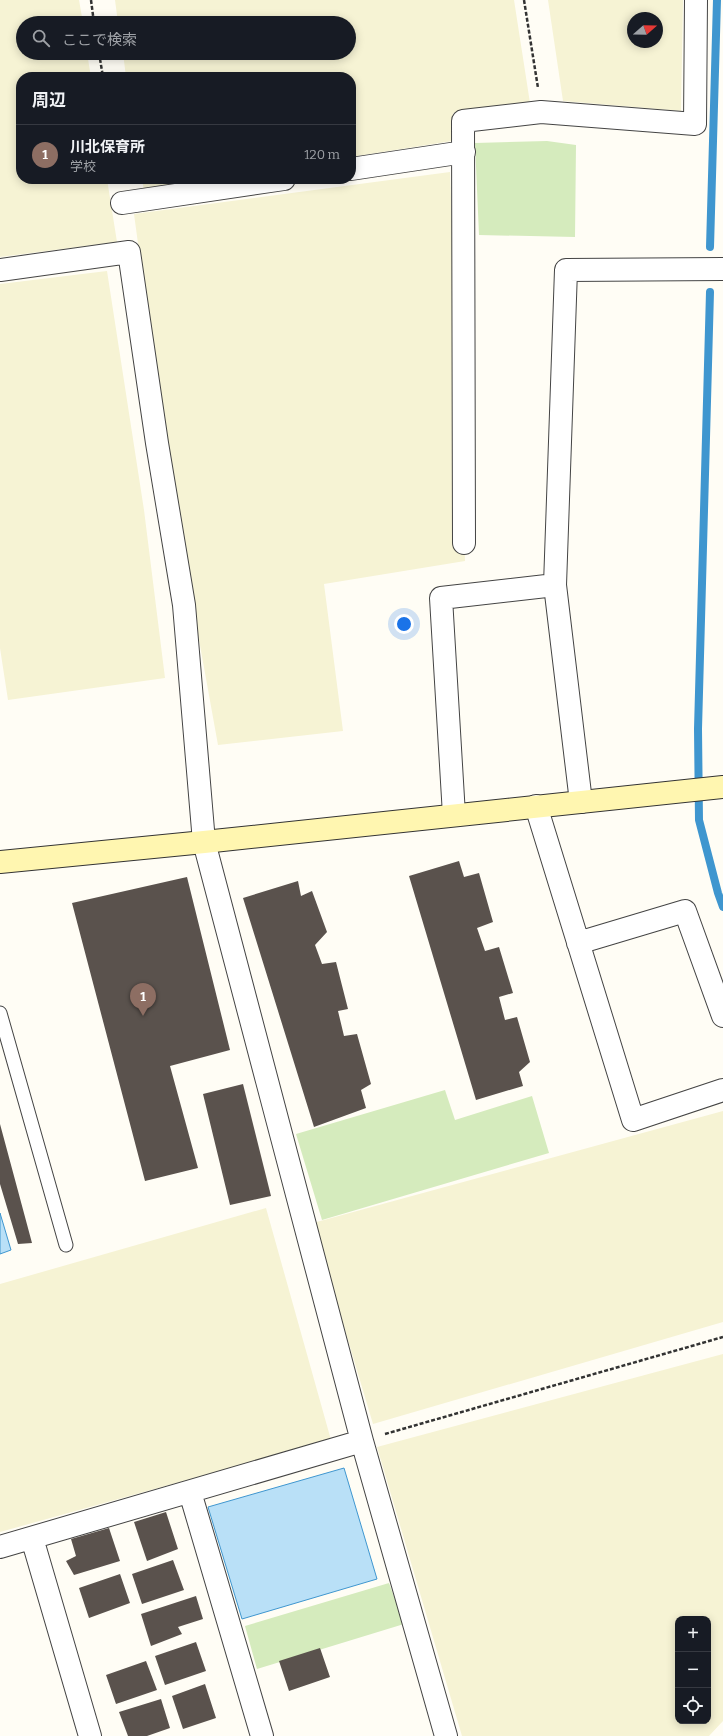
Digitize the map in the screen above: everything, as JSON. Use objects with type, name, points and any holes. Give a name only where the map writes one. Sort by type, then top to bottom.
[{"type":"street","points":[[464,543],[464,121],[541,112],[695,124],[696,0]]},
{"type":"street","points":[[356,168],[464,152]]},
{"type":"street","points":[[122,203],[250,184]]},
{"type":"street","points":[[0,270],[129,252],[157,444],[184,604],[204,842],[362,1441],[446,1736]]},
{"type":"street","points":[[580,802],[555,585],[566,270],[723,269]]},
{"type":"street","points":[[454,815],[441,598],[555,585]]},
{"type":"street","points":[[0,862],[716,788]]},
{"type":"street","points":[[536,806],[633,1120],[723,1090]]},
{"type":"street","points":[[578,943],[685,911],[723,1016]]},
{"type":"street","points":[[0,1547],[362,1441]]},
{"type":"street","points":[[190,1492],[262,1736]]},
{"type":"street","points":[[32,1538],[90,1736]]},
{"type":"lane","points":[[0,1013],[66,1245]]},
{"type":"path","points":[[91,0],[93,16]]},
{"type":"path","points":[[524,0],[541,112]]},
{"type":"path","points":[[100,60],[102,72]]},
{"type":"path","points":[[362,1441],[723,1337]]},
{"type":"shaded area","points":[[0,0],[79,0],[82,16],[16,16],[16,60],[88,60],[90,72],[16,72],[16,184],[108,184],[117,242],[0,257]]},
{"type":"shaded area","points":[[115,0],[514,0],[530,103],[453,113],[452,141],[356,156],[356,72],[125,72],[124,60],[356,60],[356,16],[117,16]]},
{"type":"shaded area","points":[[548,0],[683,0],[681,111],[563,101]]},
{"type":"shaded area","points":[[450,172],[465,561],[324,584],[343,731],[218,745],[171,485],[134,214]]},
{"type":"shaded area","points":[[143,184],[188,184],[144,191]]},
{"type":"shaded area","points":[[107,271],[144,510],[165,678],[8,700],[0,648],[0,284]]},
{"type":"shaded area","points":[[723,1111],[723,1322],[373,1424],[313,1223]]},
{"type":"shaded area","points":[[266,1208],[331,1440],[0,1532],[0,1284]]},
{"type":"shaded area","points":[[723,1354],[723,1721],[709,1736],[462,1736],[377,1447]]},
{"type":"green space","points":[[547,141],[576,145],[575,237],[479,235],[475,143]]},
{"type":"green space","points":[[445,1090],[455,1120],[532,1096],[549,1153],[322,1220],[296,1134]]},
{"type":"green space","points":[[389,1583],[404,1624],[257,1669],[245,1626]]},
{"type":"water","points":[[0,1213],[11,1250],[0,1254]]},
{"type":"water","points":[[344,1468],[377,1579],[242,1619],[208,1507]]},
{"type":"building","points":[[459,861],[464,877],[479,873],[493,922],[477,928],[485,951],[499,947],[513,993],[499,997],[505,1020],[517,1017],[530,1062],[519,1072],[523,1086],[476,1100],[409,876]]},
{"type":"building","points":[[187,877],[230,1050],[170,1066],[198,1168],[145,1181],[72,903]]},
{"type":"building","points":[[298,881],[301,896],[312,891],[327,932],[315,945],[322,964],[336,962],[348,1009],[338,1011],[344,1036],[357,1034],[371,1084],[361,1090],[366,1108],[314,1127],[243,898]]},
{"type":"building","points":[[243,1084],[271,1196],[230,1205],[203,1094]]},
{"type":"building","points":[[0,1124],[32,1243],[18,1244],[0,1184]]},
{"type":"building","points":[[166,1512],[178,1549],[147,1561],[134,1522]]},
{"type":"building","points":[[109,1528],[120,1561],[74,1575],[66,1561],[76,1556],[71,1539]]},
{"type":"building","points":[[173,1560],[184,1590],[142,1604],[132,1574]]},
{"type":"building","points":[[120,1574],[130,1603],[89,1618],[79,1588]]},
{"type":"building","points":[[196,1596],[203,1619],[178,1627],[182,1634],[151,1646],[141,1614]]},
{"type":"building","points":[[196,1642],[206,1671],[165,1685],[155,1656]]},
{"type":"building","points":[[320,1648],[330,1677],[289,1691],[279,1661]]},
{"type":"building","points":[[146,1661],[157,1690],[116,1704],[106,1675]]},
{"type":"building","points":[[205,1684],[216,1718],[183,1729],[172,1696]]},
{"type":"building","points":[[161,1699],[170,1728],[147,1736],[128,1736],[119,1712]]},
{"type":"waterway","points":[[710,247],[717,0]]},
{"type":"waterway","points":[[710,292],[698,729],[699,820],[723,907]]},
{"type":"place","name":"川北保育所","points":[[143,1016]]}]
